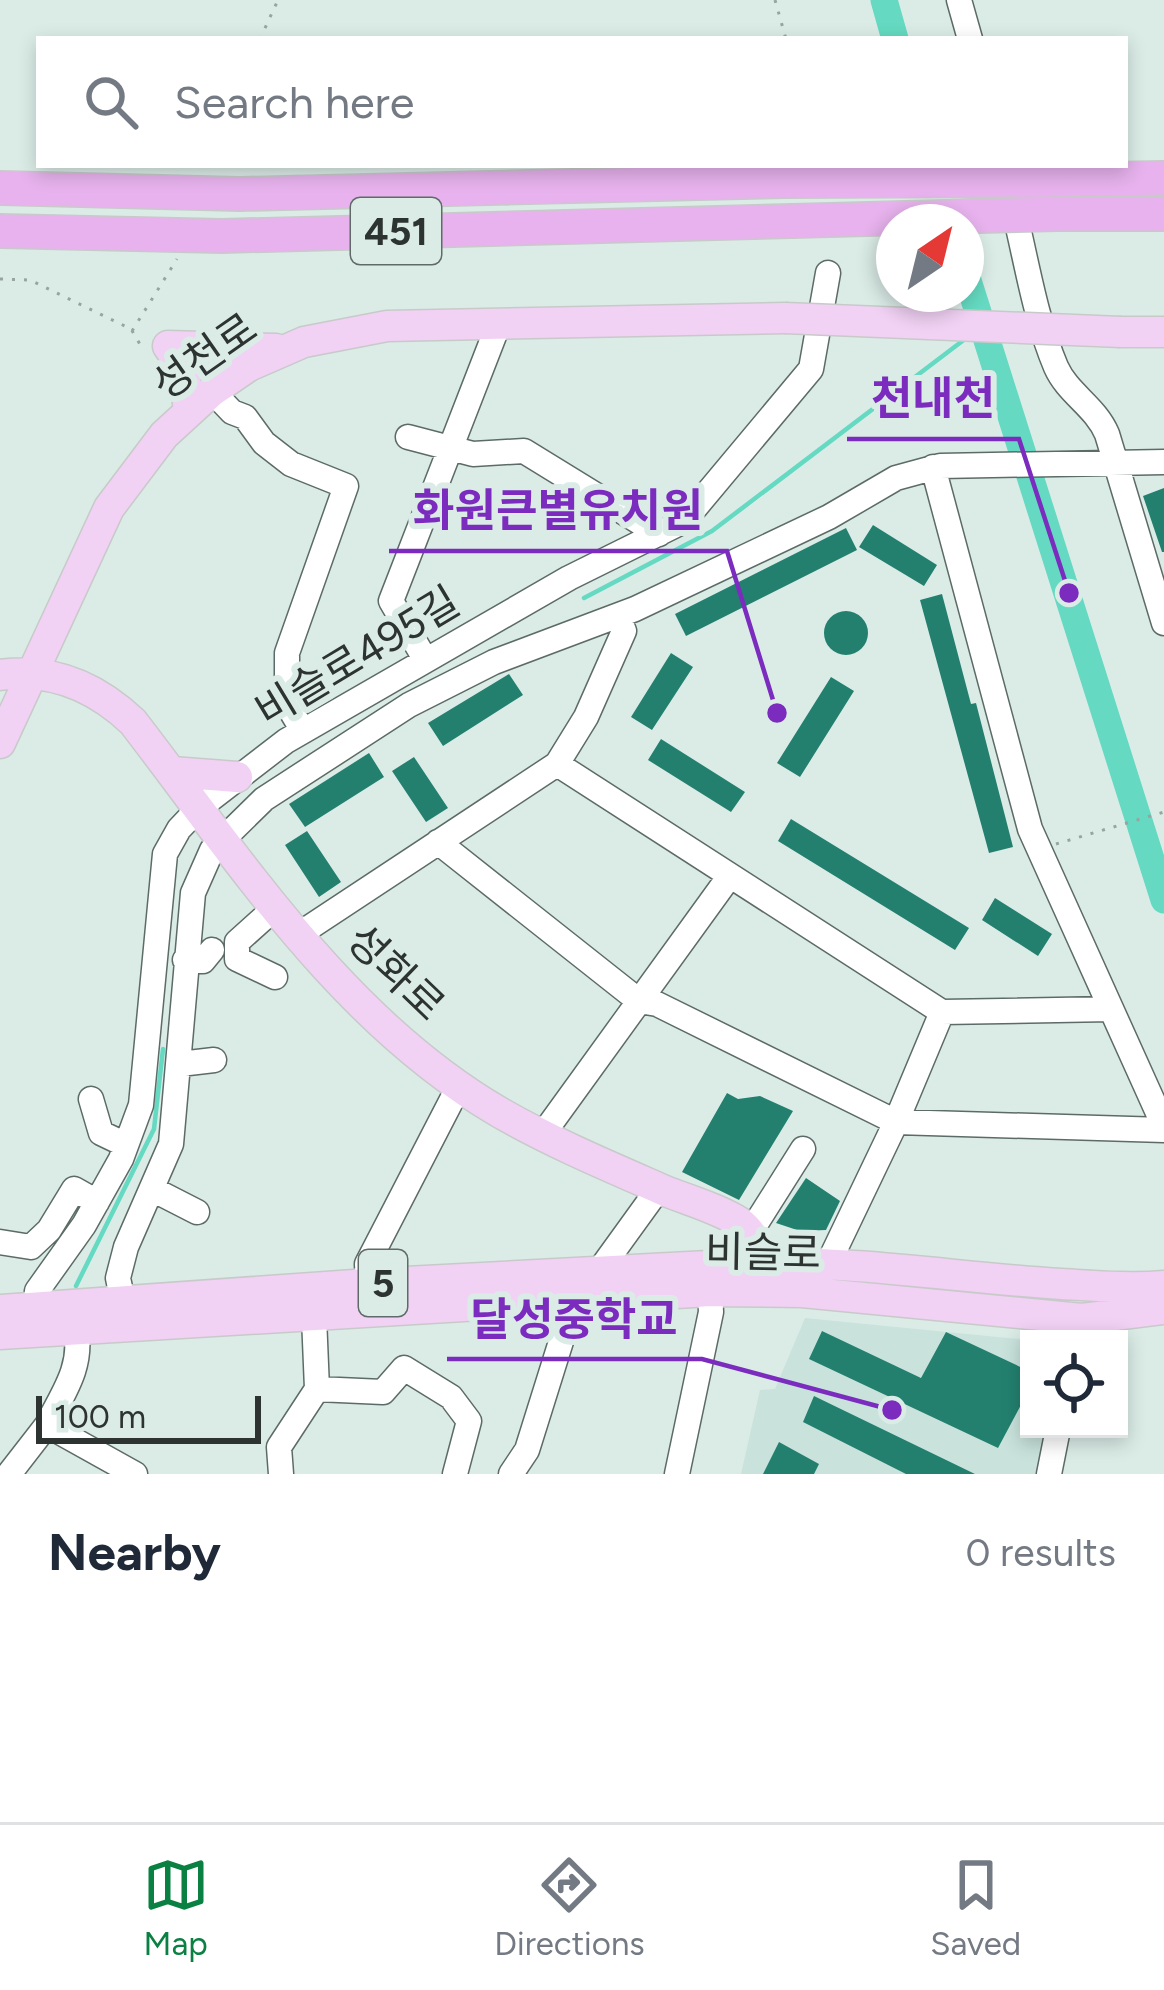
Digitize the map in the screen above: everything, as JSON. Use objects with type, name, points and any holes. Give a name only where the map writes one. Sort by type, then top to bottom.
[{"type":"highway","name":"451","points":[[0,188],[240,194],[1164,178]]},
{"type":"highway","name":"451","points":[[0,231],[222,236],[1164,214]]},
{"type":"main road","name":"성천로","points":[[0,743],[15,673],[109,508],[142,460],[200,401],[285,349],[387,326],[500,323],[785,318],[1164,332]]},
{"type":"main road","points":[[168,346],[285,349]]},
{"type":"main road","points":[[168,346],[200,401]]},
{"type":"main road","name":"성화로","points":[[15,673],[84,686],[117,706],[298,934],[357,1000],[459,1086],[542,1135],[740,1223],[749,1233]]},
{"type":"main road","points":[[172,772],[237,777]]},
{"type":"main road","points":[[749,1233],[767,1277]]},
{"type":"main road","name":"비슬로","points":[[0,1334],[123,1302],[599,1271],[670,1280],[710,1291],[828,1264],[1019,1282],[1164,1286]]},
{"type":"main road","points":[[839,1295],[843,1280],[884,1270]]},
{"type":"main road","name":"비슬로","points":[[0,1310],[48,1325],[314,1317],[574,1300],[670,1280],[767,1277],[839,1295],[1080,1329],[1164,1309]]},
{"type":"main road","points":[[0,1360],[48,1325]]},
{"type":"street","points":[[959,0],[969,36]]},
{"type":"street","points":[[1004,168],[1035,305],[1058,370],[1098,413],[1164,623]]},
{"type":"street","name":"비슬로495길","points":[[9,1474],[46,1425],[76,1368],[80,1351],[48,1325],[40,1284],[97,1202],[141,1105],[165,854],[179,829],[237,777],[303,731],[569,578],[684,521],[812,369],[827,273]]},
{"type":"street","points":[[425,659],[391,602],[500,323]]},
{"type":"street","points":[[200,401],[245,417],[264,443],[291,464],[346,486],[287,653],[286,704],[303,731]]},
{"type":"street","points":[[408,437],[473,454],[524,451],[659,534]]},
{"type":"street","points":[[123,1302],[118,1278],[122,1262],[171,1144],[191,905],[202,866],[222,838],[264,799],[409,705],[494,662],[618,616],[830,518],[896,478],[937,466],[1164,462]]},
{"type":"street","points":[[438,842],[639,1000],[657,1004],[896,1122],[1164,1128],[1030,829],[937,466]]},
{"type":"street","points":[[298,934],[557,764],[586,717],[624,632],[618,616]]},
{"type":"street","points":[[557,764],[943,1012],[1112,1009]]},
{"type":"street","points":[[542,1135],[729,877]]},
{"type":"street","points":[[159,902],[191,905]]},
{"type":"street","points":[[275,977],[237,959],[237,942],[276,907]]},
{"type":"street","points":[[185,960],[202,961],[212,950]]},
{"type":"street","points":[[828,1264],[943,1012]]},
{"type":"street","points":[[180,1064],[214,1060]]},
{"type":"street","points":[[368,1284],[368,1264],[459,1086]]},
{"type":"street","points":[[91,1099],[101,1133],[126,1145]]},
{"type":"street","points":[[749,1233],[803,1149]]},
{"type":"street","points":[[599,1271],[659,1188]]},
{"type":"street","points":[[0,1242],[31,1247],[49,1230],[74,1189],[97,1202]]},
{"type":"street","points":[[154,1190],[197,1212]]},
{"type":"street","points":[[677,1474],[711,1312],[710,1291]]},
{"type":"street","points":[[511,1474],[527,1450],[574,1300]]},
{"type":"street","points":[[281,1474],[279,1447],[317,1389],[314,1317]]},
{"type":"street","points":[[317,1389],[382,1393],[404,1367],[452,1397],[469,1421],[454,1474]]},
{"type":"street","points":[[46,1425],[135,1474]]},
{"type":"street","points":[[1049,1474],[1056,1438]]},
{"type":"path","points":[[261,36],[278,0]]},
{"type":"path","points":[[775,0],[784,36]]},
{"type":"path","points":[[131,329],[178,257]]},
{"type":"path","points":[[0,279],[30,280],[131,329],[141,346],[168,346]]},
{"type":"path","points":[[1069,840],[1164,812]]},
{"type":"shaded area","points":[[805,1318],[1020,1339],[1020,1438],[1042,1438],[1035,1474],[741,1474],[760,1390],[775,1389]]},
{"type":"building","points":[[1164,488],[1164,552],[1162,552],[1143,496]]},
{"type":"building","points":[[873,525],[937,565],[924,586],[859,547]]},
{"type":"building","points":[[846,528],[857,550],[686,636],[675,614]]},
{"type":"building","points":[[942,594],[1013,847],[989,853],[920,600]]},
{"type":"building","points":[[846,611],[862,617],[868,633],[862,649],[846,655],[830,649],[824,633],[830,617]]},
{"type":"building","points":[[671,653],[693,667],[652,730],[631,717]]},
{"type":"building","points":[[509,674],[523,695],[443,746],[428,723]]},
{"type":"building","points":[[831,677],[854,691],[800,777],[777,763]]},
{"type":"building","points":[[661,739],[745,792],[731,812],[648,760]]},
{"type":"building","points":[[369,753],[384,777],[305,827],[289,804]]},
{"type":"building","points":[[414,757],[448,808],[426,822],[392,771]]},
{"type":"building","points":[[791,819],[969,928],[955,950],[778,841]]},
{"type":"building","points":[[307,831],[341,882],[319,897],[285,845]]},
{"type":"building","points":[[995,898],[1052,934],[1038,956],[982,920]]},
{"type":"building","points":[[727,1093],[738,1099],[760,1096],[793,1111],[739,1200],[682,1172]]},
{"type":"building","points":[[806,1178],[840,1201],[826,1230],[800,1231],[776,1223]]},
{"type":"building","points":[[822,1331],[921,1378],[946,1332],[1020,1367],[1020,1407],[998,1448],[809,1359]]},
{"type":"building","points":[[814,1396],[975,1474],[906,1474],[803,1422]]},
{"type":"building","points":[[779,1442],[819,1464],[814,1474],[763,1474]]},
{"type":"waterway","points":[[884,0],[894,36]]},
{"type":"waterway","points":[[978,312],[1164,900]]},
{"type":"waterway","points":[[584,598],[712,531],[965,339]]},
{"type":"waterway","points":[[76,1286],[154,1129],[163,1049]]},
{"type":"place","name":"천내천","points":[[1069,593]]},
{"type":"place","name":"화원큰별유치원","points":[[777,713]]},
{"type":"place","name":"달성중학교","points":[[892,1410]]}]
